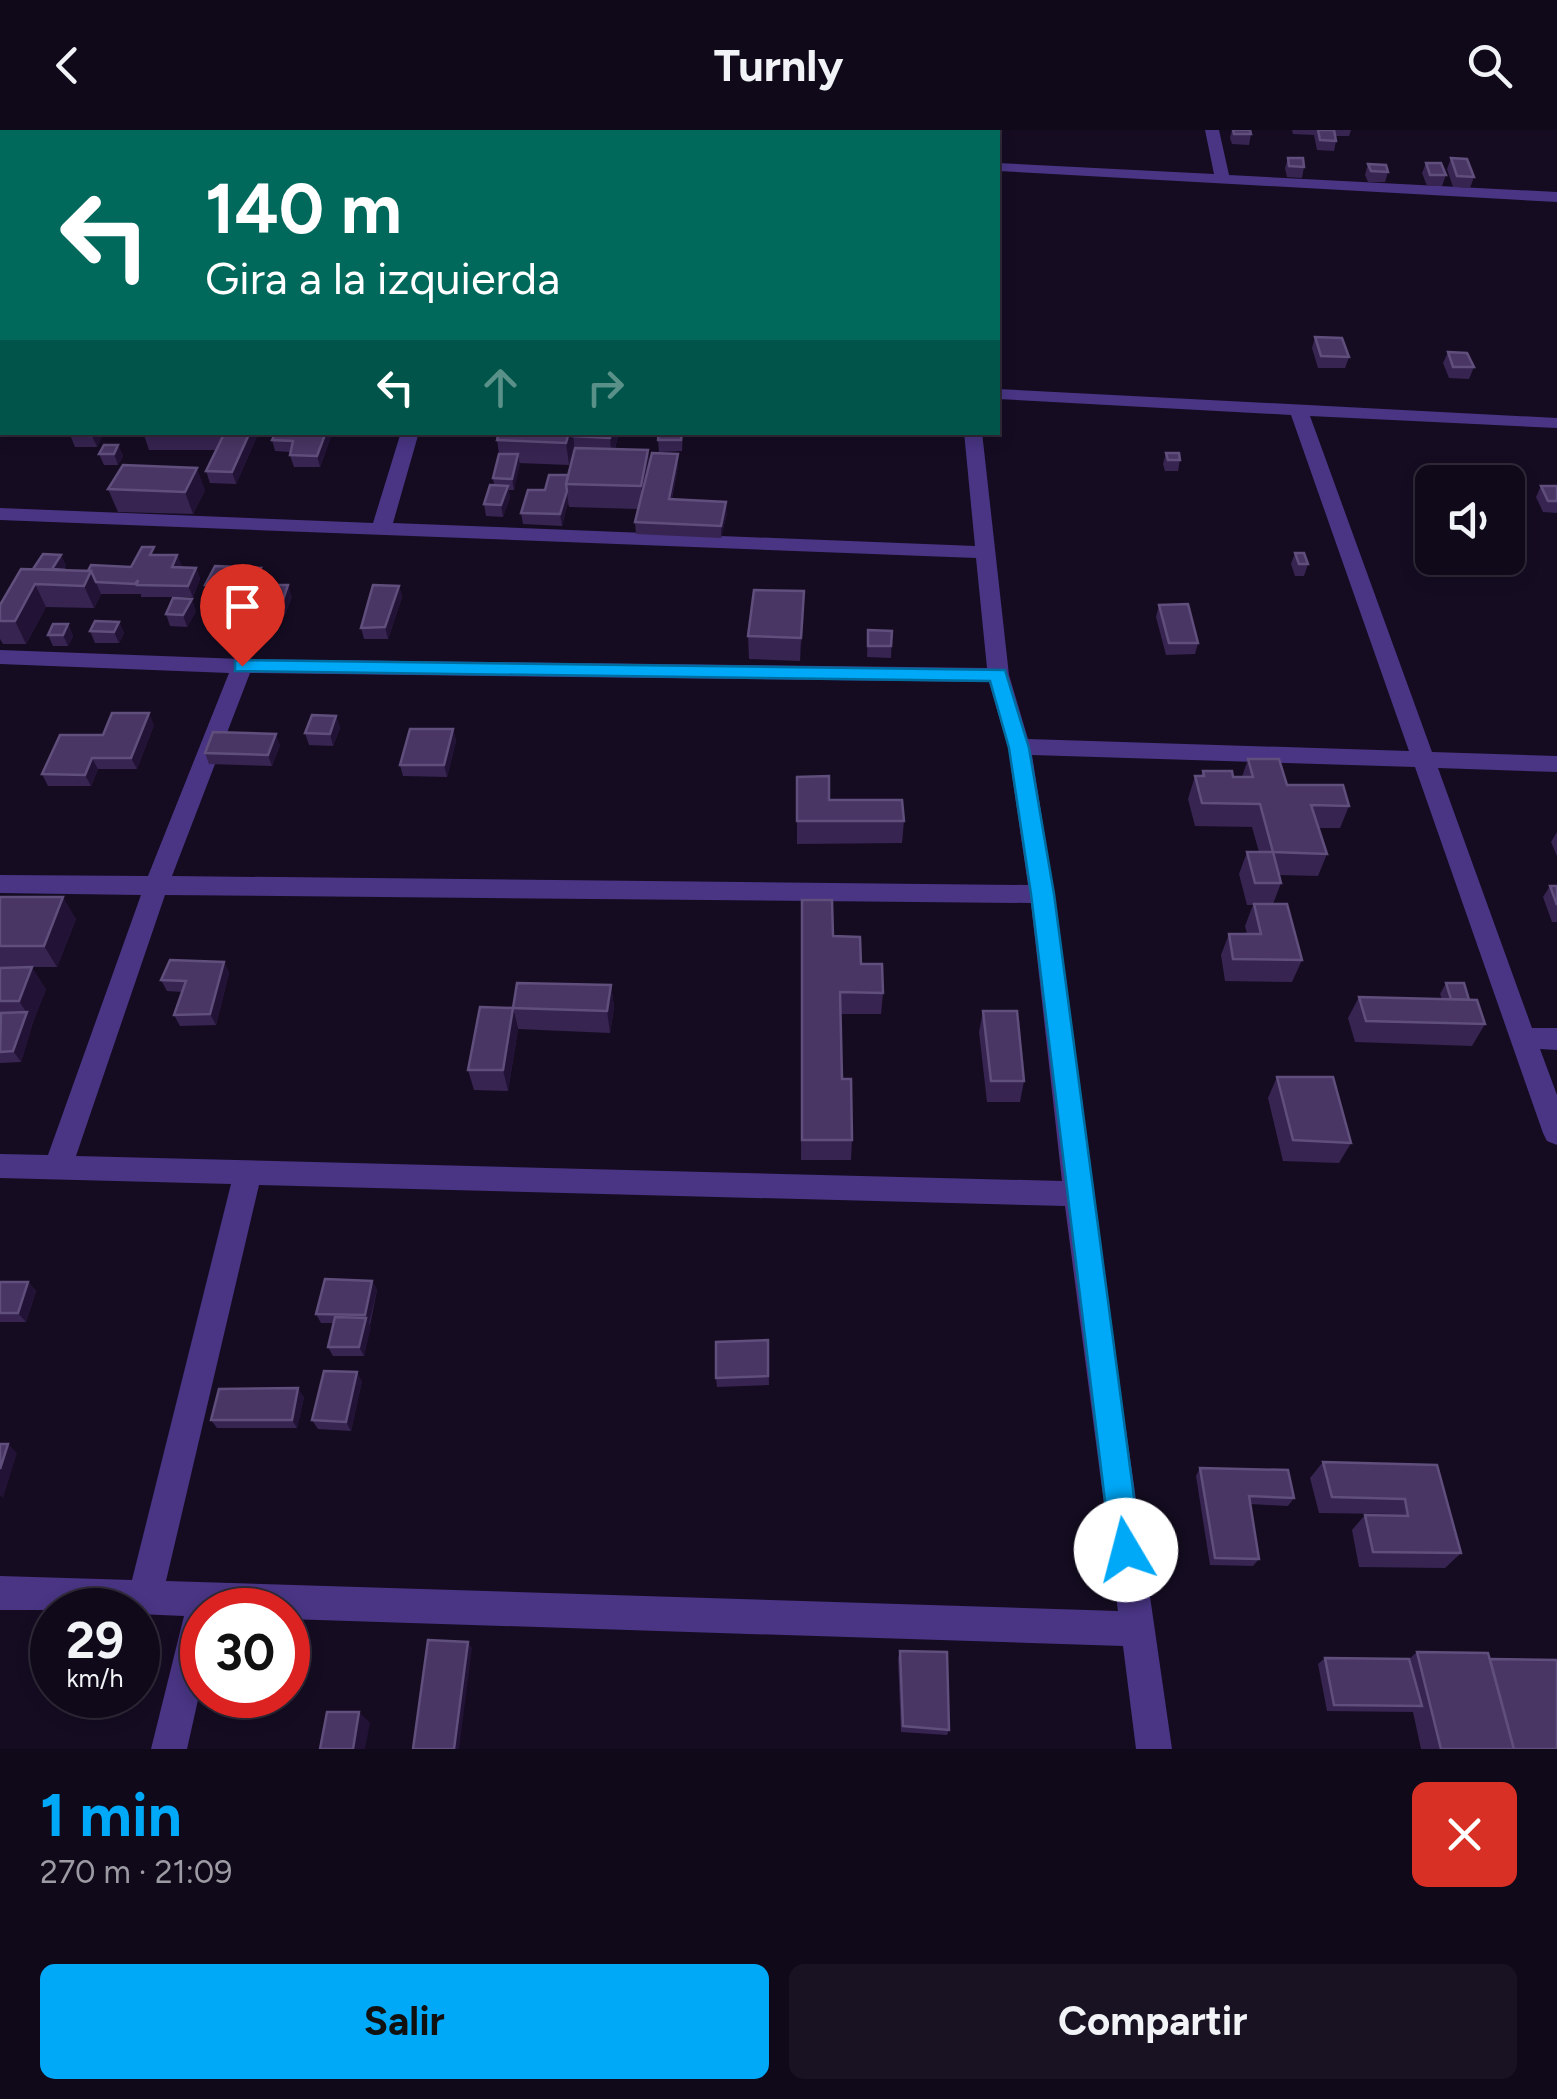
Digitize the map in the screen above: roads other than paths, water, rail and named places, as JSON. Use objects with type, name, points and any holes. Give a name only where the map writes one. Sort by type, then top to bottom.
[{"type":"street","points":[[1212,130],[1223,180]]},
{"type":"street","points":[[1000,168],[1557,197]]},
{"type":"street","points":[[1000,394],[1557,423]]},
{"type":"street","points":[[1300,411],[1557,1133]]},
{"type":"street","points":[[382,526],[409,435]]},
{"type":"street","points":[[972,435],[998,675],[1019,748],[1042,894],[1078,1194],[1154,1749]]},
{"type":"street","points":[[0,514],[983,552]]},
{"type":"street","points":[[0,656],[242,666],[998,675]]},
{"type":"street","points":[[58,1167],[156,887],[242,666]]},
{"type":"street","points":[[1019,748],[1557,764]]},
{"type":"street","points":[[0,884],[1042,894]]},
{"type":"street","points":[[1522,1038],[1557,1038]]},
{"type":"street","points":[[0,1166],[1078,1194]]},
{"type":"street","points":[[148,1588],[248,1172]]},
{"type":"street","points":[[0,1593],[30,1594]]},
{"type":"street","points":[[310,1609],[1136,1629]]},
{"type":"street","points":[[168,1749],[180,1701]]}]
